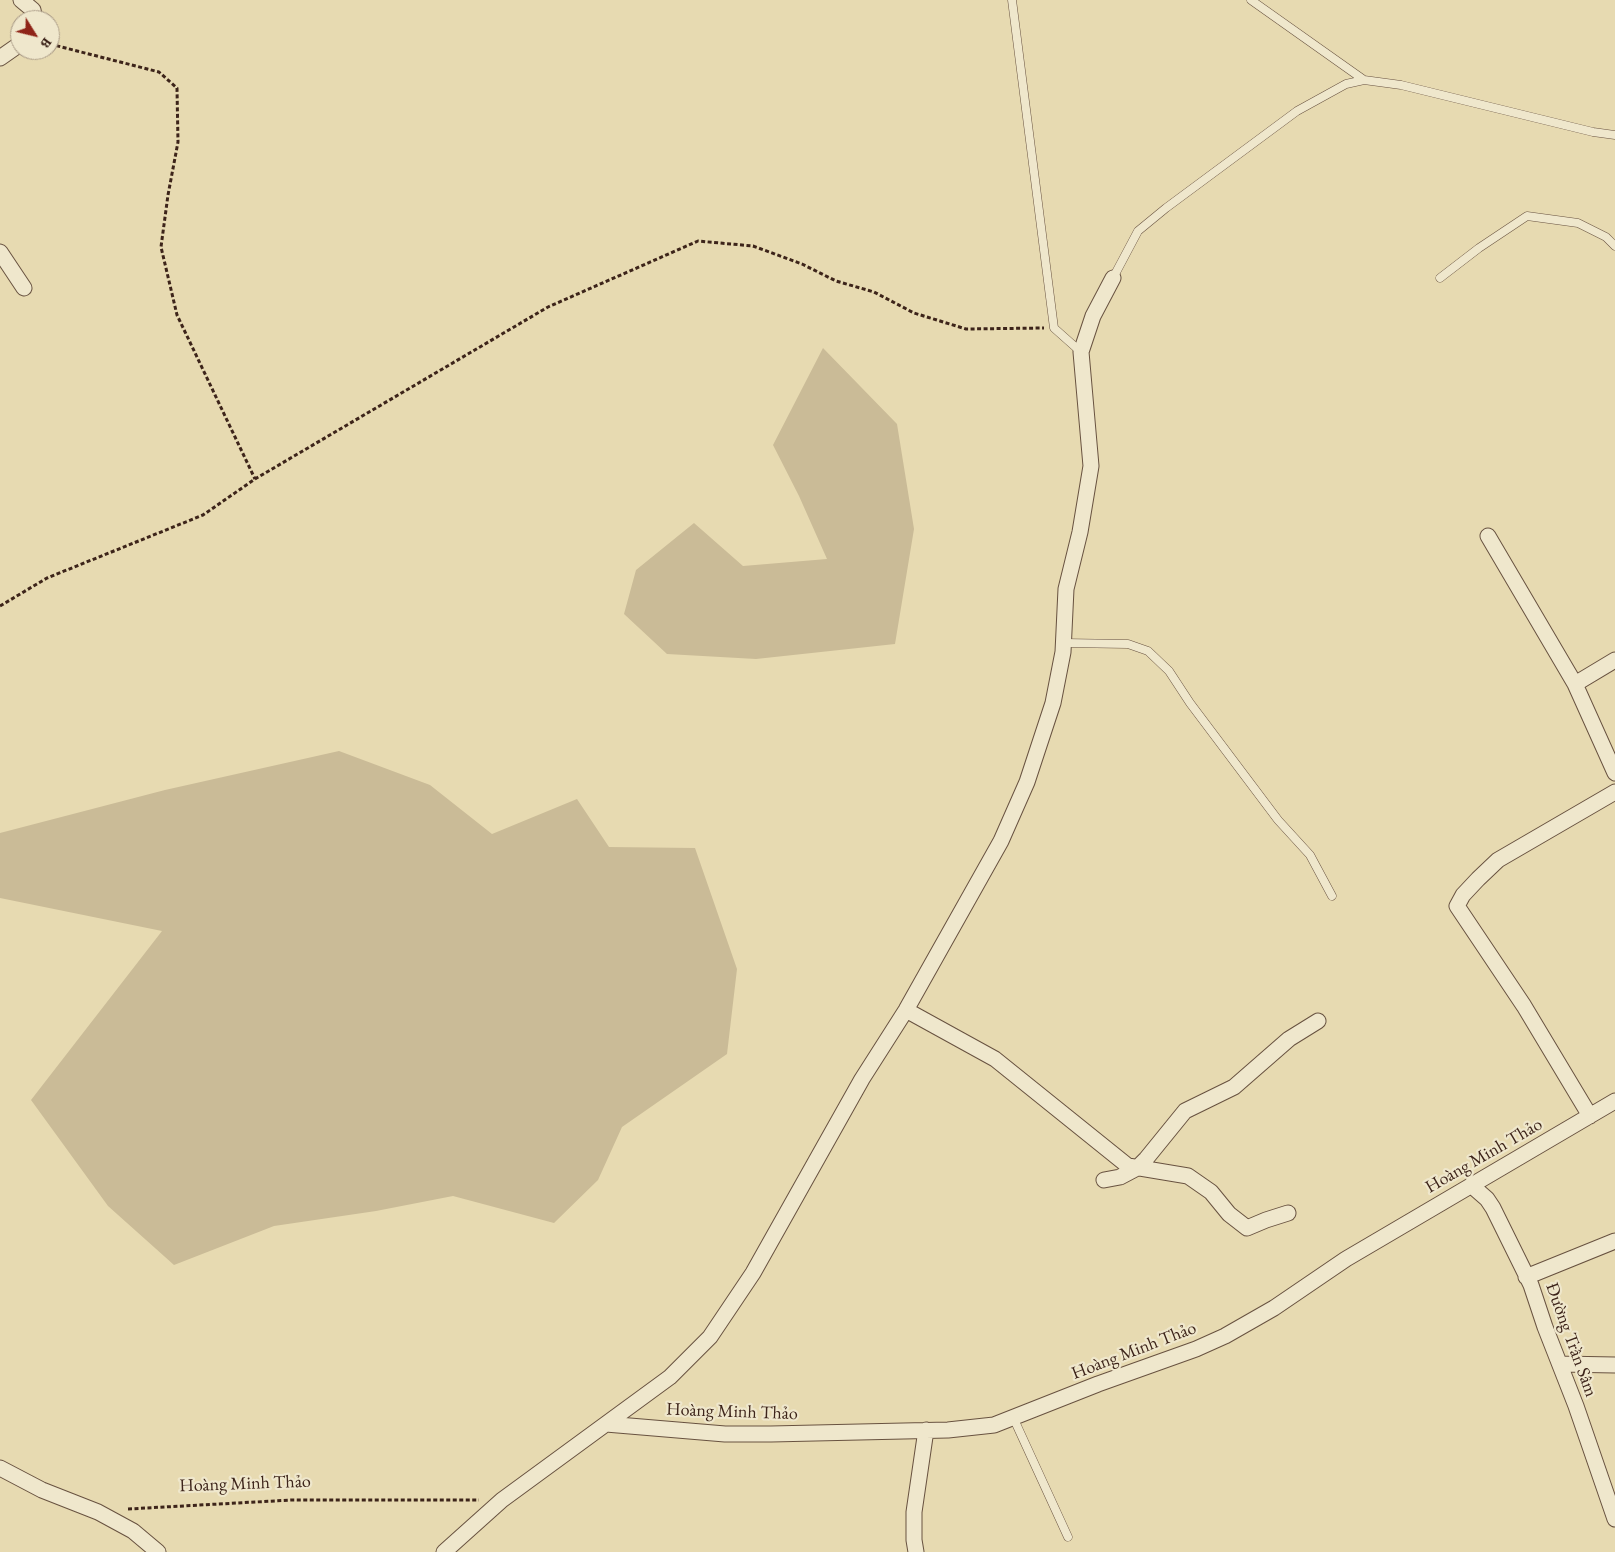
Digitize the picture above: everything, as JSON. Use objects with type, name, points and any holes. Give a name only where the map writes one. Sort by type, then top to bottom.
[{"type":"street","points":[[21,0],[33,10]]},
{"type":"street","points":[[0,252],[24,288]]},
{"type":"street","points":[[444,1552],[502,1500],[670,1377],[710,1337],[753,1273],[862,1079],[906,1010],[1001,841],[1027,782],[1053,703],[1064,643],[1066,589],[1080,532],[1091,466],[1081,352],[1093,316],[1114,278]]},
{"type":"street","points":[[1488,536],[1576,684],[1615,772]]},
{"type":"street","points":[[1576,684],[1615,660]]},
{"type":"street","points":[[1590,1116],[1524,1006],[1457,906],[1462,895],[1498,860],[1615,792]]},
{"type":"street","points":[[906,1010],[995,1059],[1128,1166],[1188,1176],[1211,1192],[1229,1214],[1247,1228],[1288,1214]]},
{"type":"street","points":[[1104,1180],[1120,1178],[1137,1168],[1185,1110],[1234,1087],[1289,1039],[1318,1021]]},
{"type":"street","name":"Hoàng Minh Thảo","points":[[606,1424],[725,1434],[926,1430],[994,1425],[1108,1380],[1196,1349],[1224,1336],[1274,1308],[1346,1259],[1615,1101]]},
{"type":"street","name":"Đường Trần Sâm","points":[[1471,1185],[1487,1199],[1493,1208],[1536,1297],[1545,1327],[1615,1519]]},
{"type":"street","points":[[1526,1277],[1615,1241]]},
{"type":"street","points":[[1560,1364],[1615,1365]]},
{"type":"street","points":[[916,1552],[914,1512],[926,1430]]},
{"type":"street","points":[[0,1468],[42,1490],[98,1512],[133,1531],[158,1552]]},
{"type":"lane","points":[[1012,0],[1054,328],[1081,352]]},
{"type":"lane","points":[[1251,0],[1364,80]]},
{"type":"lane","points":[[1114,278],[1138,231],[1297,111],[1346,84],[1364,80],[1409,87],[1593,132],[1615,135]]},
{"type":"lane","points":[[1440,278],[1479,248],[1526,216],[1578,223],[1606,237],[1615,246]]},
{"type":"lane","points":[[1064,643],[1128,644],[1148,651],[1168,671],[1278,820],[1310,855],[1332,896]]},
{"type":"lane","points":[[1013,1417],[1068,1537]]},
{"type":"path","points":[[60,47],[159,72],[177,88],[178,142],[161,247],[177,315],[255,479]]},
{"type":"path","points":[[0,606],[47,578],[203,515],[255,479],[548,307],[698,241],[753,246],[802,264],[836,281],[874,292],[914,313],[966,329],[1054,328]]},
{"type":"path","name":"Hoàng Minh Thảo","points":[[125,1510],[292,1500],[502,1500]]},
{"type":"shaded area","points":[[823,348],[897,424],[914,529],[895,644],[756,659],[667,654],[624,614],[636,570],[694,523],[743,566],[827,559],[799,496],[773,445]]},
{"type":"shaded area","points":[[339,751],[430,785],[492,834],[577,799],[609,847],[695,848],[737,969],[727,1054],[622,1127],[598,1180],[554,1223],[453,1196],[376,1211],[274,1226],[174,1265],[108,1206],[31,1100],[162,931],[0,898],[0,833],[165,790]]}]
